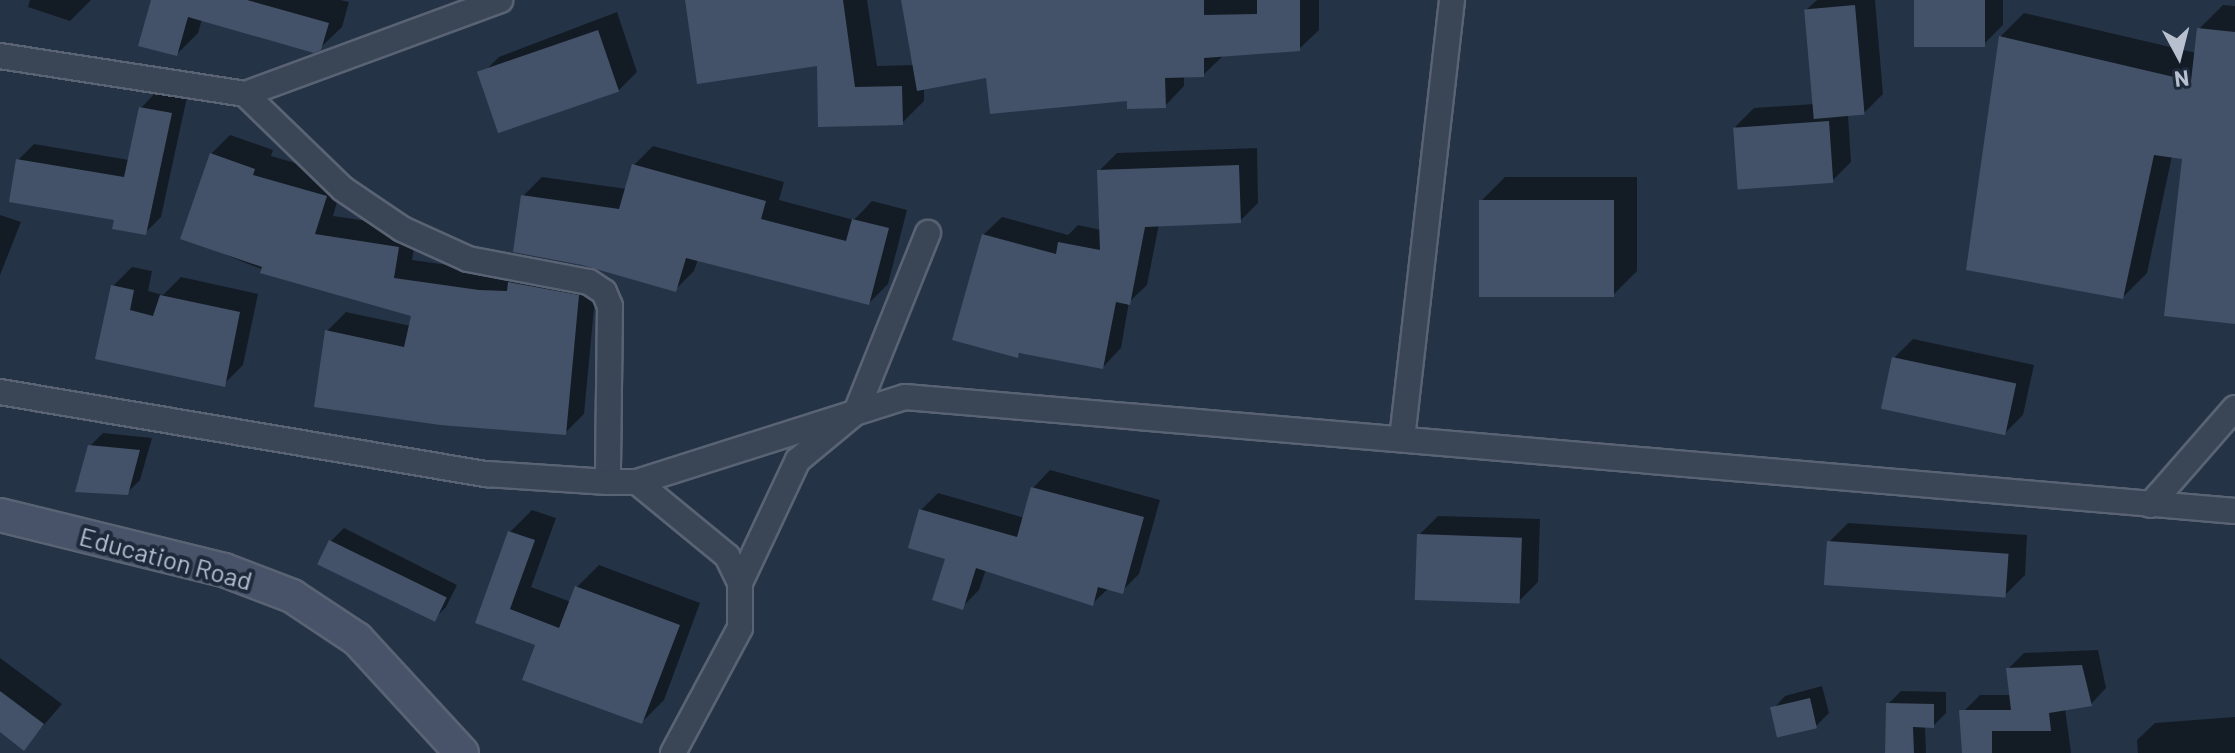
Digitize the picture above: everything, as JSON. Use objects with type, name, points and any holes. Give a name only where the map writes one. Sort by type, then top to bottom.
[{"type":"street","points":[[0,56],[245,94],[500,0]]},
{"type":"street","points":[[1402,439],[1452,0]]},
{"type":"street","points":[[245,94],[343,189],[402,229],[468,259],[589,282],[604,292],[610,306],[608,482]]},
{"type":"street","points":[[673,753],[740,628],[740,583],[798,460],[856,412],[928,233]]},
{"type":"street","points":[[0,392],[472,471],[608,482],[637,482],[905,397],[954,398],[2235,511]]},
{"type":"street","points":[[2150,505],[2235,408]]},
{"type":"street","points":[[637,482],[727,556],[740,583]]},
{"type":"street","name":"Education Road","points":[[0,515],[224,570],[292,596],[357,639],[462,753]]},
{"type":"building","points":[[151,0],[247,0],[329,23],[321,50],[314,53],[188,17],[177,56],[138,46]]},
{"type":"building","points":[[685,0],[843,0],[855,87],[902,86],[903,125],[818,127],[817,66],[697,84]]},
{"type":"building","points":[[901,0],[1204,0],[1204,15],[1257,14],[1257,0],[1300,0],[1300,51],[1204,58],[1204,77],[1165,78],[1166,108],[1127,109],[1127,101],[990,114],[986,78],[917,91]]},
{"type":"building","points":[[1914,0],[1985,0],[1985,47],[1914,47]]},
{"type":"building","points":[[1855,5],[1865,115],[1814,119],[1804,9]]},
{"type":"building","points":[[2197,28],[2235,32],[2235,324],[2164,316],[2182,159],[2154,155],[2123,299],[1966,270],[1999,36],[2191,81]]},
{"type":"building","points":[[598,30],[619,91],[498,133],[477,72]]},
{"type":"building","points":[[139,107],[172,113],[146,235],[112,229],[114,220],[9,202],[16,159],[124,177]]},
{"type":"building","points":[[1829,121],[1833,183],[1738,190],[1733,128]]},
{"type":"building","points":[[210,153],[255,169],[253,175],[327,196],[315,234],[399,247],[394,278],[507,291],[508,282],[579,295],[566,435],[440,425],[314,407],[325,330],[404,347],[411,316],[260,273],[262,267],[180,239]]},
{"type":"building","points":[[632,164],[766,201],[761,219],[846,241],[852,219],[889,228],[869,305],[686,258],[676,292],[582,265],[513,252],[521,195],[619,209]]},
{"type":"building","points":[[1239,165],[1241,223],[1145,227],[1130,305],[1116,302],[1103,369],[1019,353],[1018,358],[952,340],[982,234],[1056,254],[1058,242],[1100,250],[1097,170]]},
{"type":"building","points":[[1479,200],[1614,200],[1614,297],[1479,297]]},
{"type":"building","points":[[111,285],[134,290],[130,310],[153,316],[160,295],[240,312],[225,387],[95,359]]},
{"type":"building","points":[[1892,357],[2016,383],[2005,435],[1881,409]]},
{"type":"building","points":[[88,445],[140,450],[128,495],[75,492]]},
{"type":"building","points":[[1031,487],[1144,517],[1123,594],[1098,587],[1093,606],[976,568],[963,610],[932,600],[945,559],[908,548],[919,509],[1017,537]]},
{"type":"building","points":[[508,531],[535,540],[510,609],[559,628],[575,586],[680,625],[642,724],[522,680],[535,645],[475,623]]},
{"type":"building","points":[[1417,534],[1522,538],[1520,604],[1415,600]]},
{"type":"building","points":[[329,540],[447,597],[435,622],[317,564]]},
{"type":"building","points":[[1827,541],[2009,554],[2005,598],[1824,585]]},
{"type":"building","points":[[2082,665],[2092,706],[2049,713],[2051,731],[1992,731],[1992,753],[1962,753],[1959,710],[2011,710],[2006,668]]},
{"type":"building","points":[[0,691],[44,724],[24,751],[0,732]]},
{"type":"building","points":[[1810,698],[1817,728],[1777,737],[1770,707]]},
{"type":"building","points":[[1886,703],[1934,704],[1934,728],[1913,727],[1914,753],[1885,753]]}]
